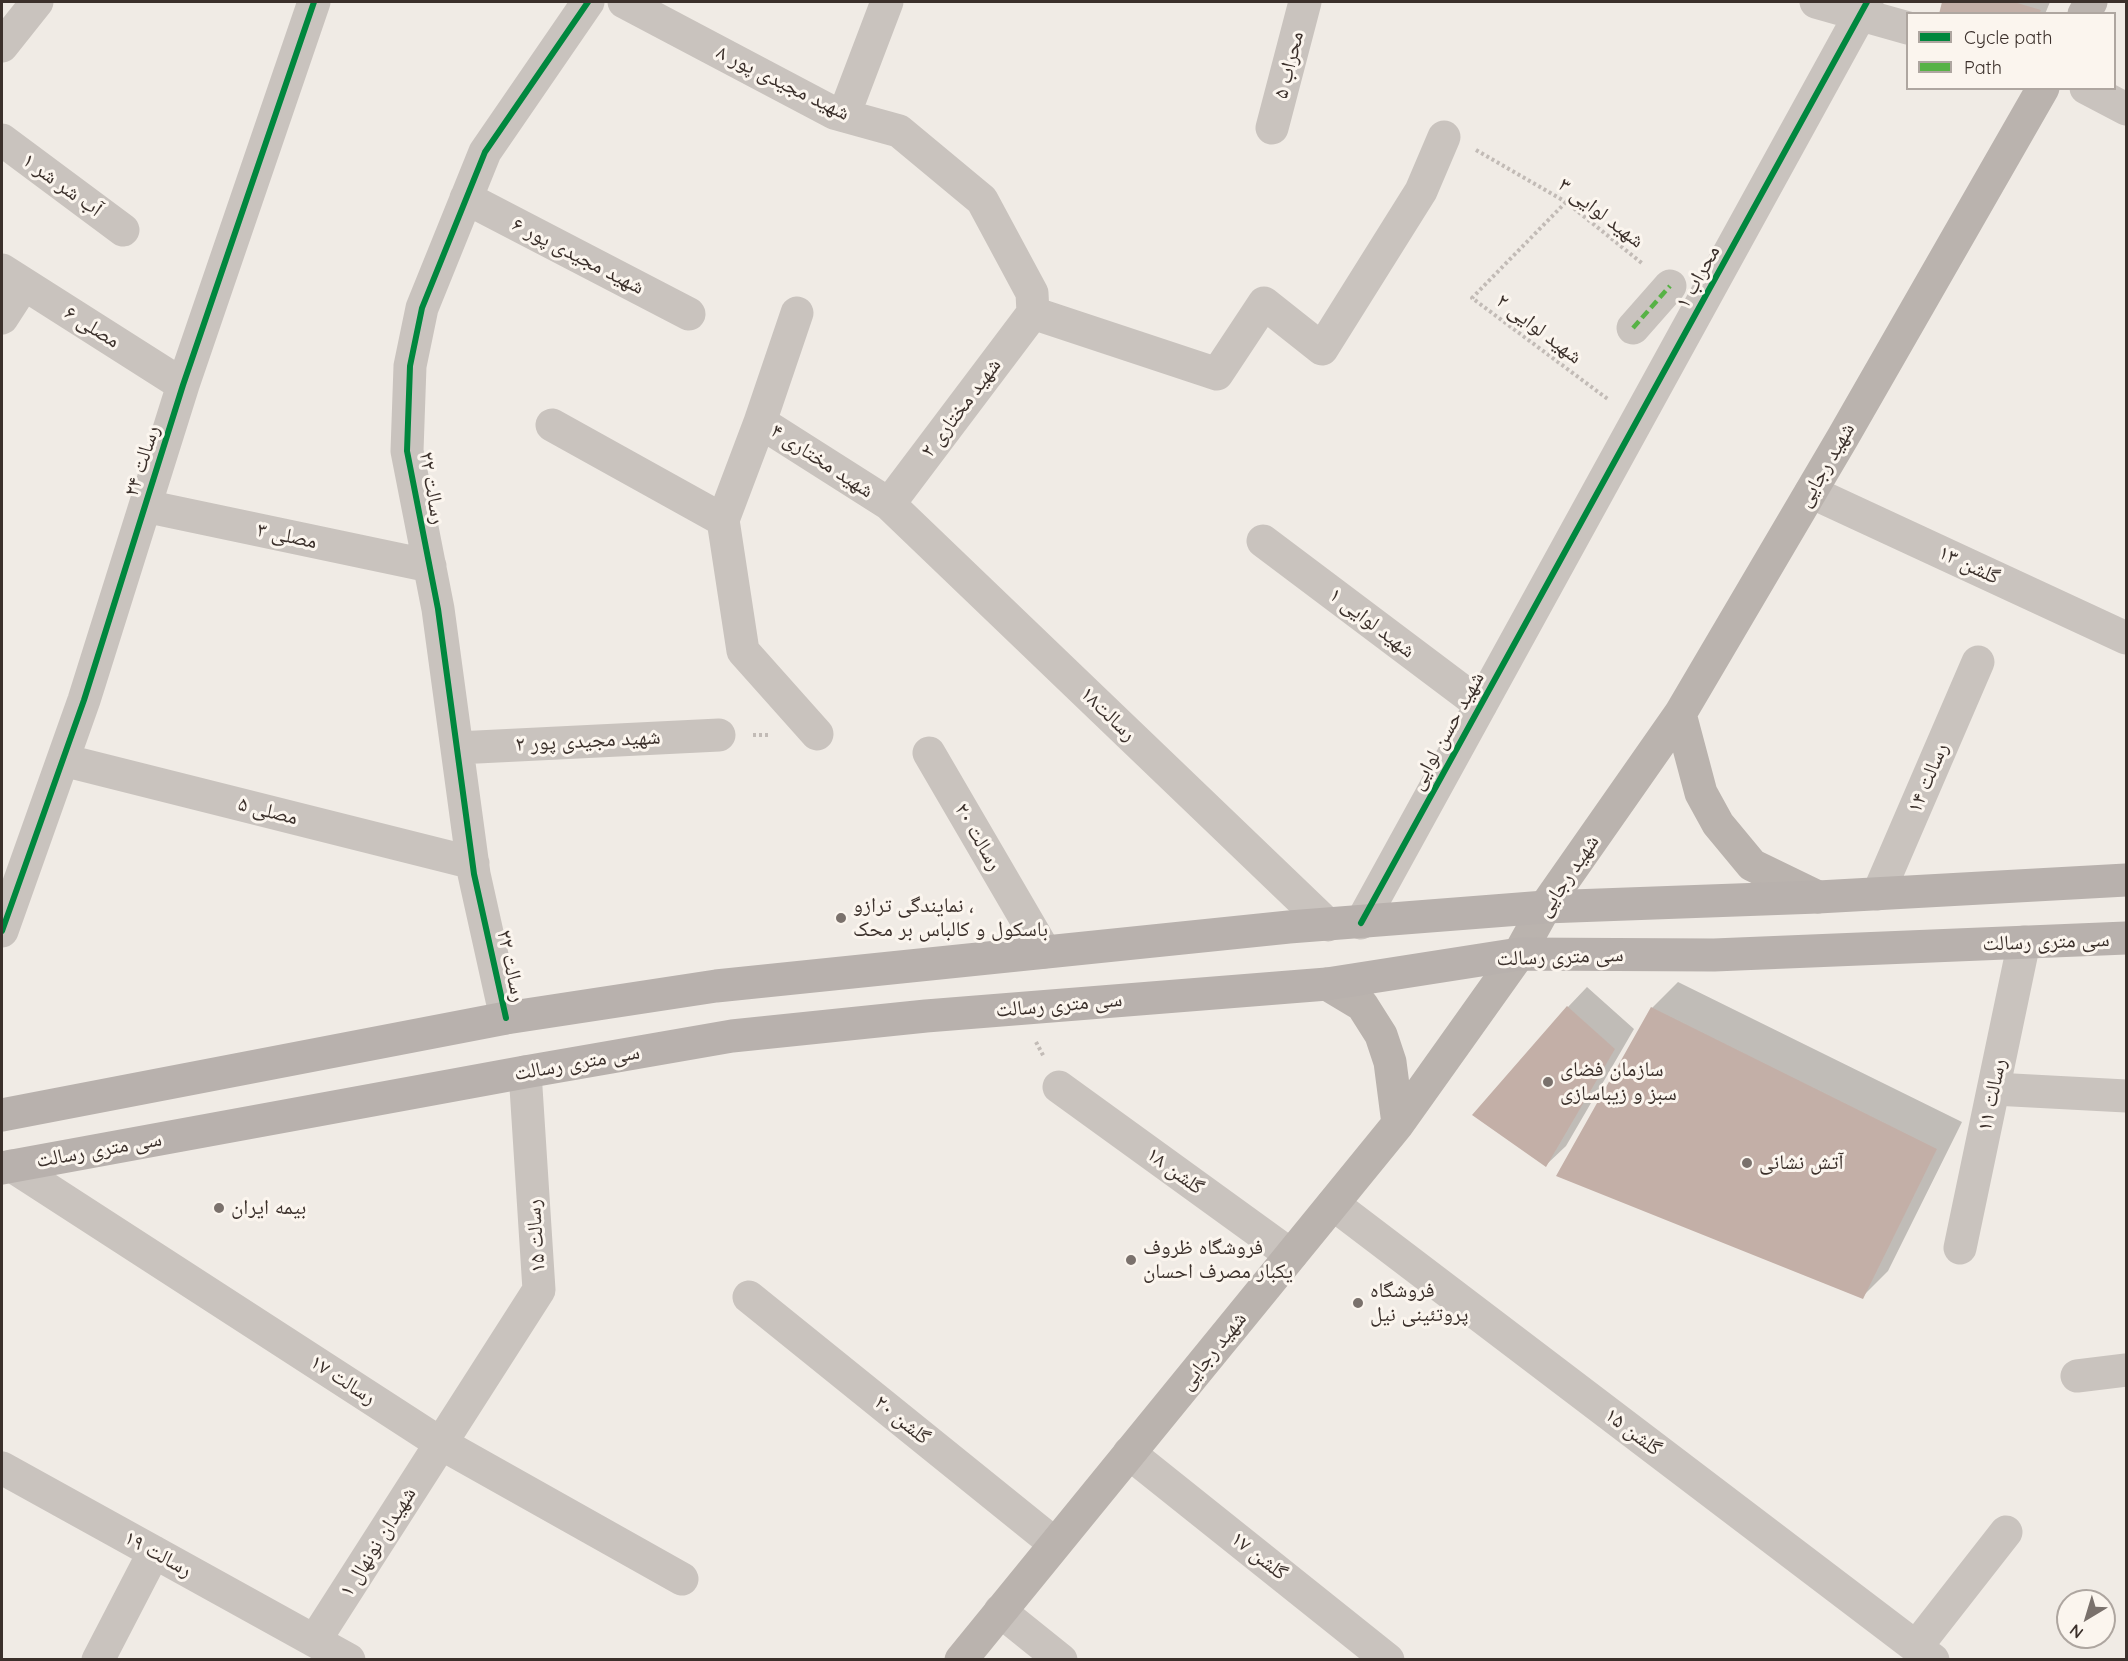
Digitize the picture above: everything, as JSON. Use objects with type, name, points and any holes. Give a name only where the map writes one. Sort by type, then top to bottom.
[{"type":"main road","name":"شهید رجایی","points":[[961,1659],[1398,1124],[1519,954],[1545,907],[1680,714],[2042,90]]},
{"type":"main road","points":[[1680,714],[1701,793],[1718,824],[1752,866],[1818,897]]},
{"type":"main road","points":[[2,1115],[506,1018],[716,986],[1328,925],[1545,907],[1818,897],[2127,880]]},
{"type":"main road","name":"سی متری رسالت","points":[[7,1167],[525,1071],[732,1036],[926,1016],[1327,984],[1519,954],[1714,955],[2127,938]]},
{"type":"main road","points":[[921,964],[926,1016]]},
{"type":"main road","points":[[1327,984],[1362,1005],[1381,1035],[1390,1062],[1398,1124]]},
{"type":"street","name":"۲۴ رسالت","points":[[4,916],[84,700],[183,385],[314,2]]},
{"type":"street","name":"۲۲ رسالت","points":[[506,1018],[473,863],[438,609],[407,451],[410,366],[422,308],[485,152],[588,2]]},
{"type":"street","name":"۸ شهید مجیدی پور","points":[[624,2],[834,113],[898,130],[982,200],[1032,293],[1033,313]]},
{"type":"street","points":[[844,116],[887,2]]},
{"type":"street","name":"۵ محراب","points":[[1272,128],[1305,2]]},
{"type":"street","points":[[1816,2],[1865,7],[1906,27]]},
{"type":"street","points":[[2,46],[26,4]]},
{"type":"street","name":"۱ محراب","points":[[1563,556],[1865,7]]},
{"type":"street","points":[[2090,90],[2127,109]]},
{"type":"street","points":[[1033,313],[1216,374],[1264,303],[1322,349],[1421,191],[1444,138]]},
{"type":"street","name":"۱ آب شر شر","points":[[2,140],[123,230]]},
{"type":"street","name":"۶ شهید مجیدی پور","points":[[466,198],[689,314]]},
{"type":"street","name":"۶ مصلی","points":[[13,277],[183,385]]},
{"type":"street","points":[[2,318],[13,277]]},
{"type":"street","points":[[1633,327],[1670,286]]},
{"type":"street","name":"۴ شهید مختاری","points":[[797,313],[760,422],[889,504]]},
{"type":"street","name":"۲ شهید مختاری","points":[[889,504],[1033,313]]},
{"type":"street","points":[[760,422],[723,520],[743,651],[817,734]]},
{"type":"street","points":[[552,425],[723,520]]},
{"type":"street","name":"۱۳ گلشن","points":[[1810,492],[2127,638]]},
{"type":"street","name":"رسالت۱۸","points":[[889,504],[1328,925]]},
{"type":"street","name":"۳ مصلی","points":[[145,506],[430,566]]},
{"type":"street","name":"۱ شهید لوایی","points":[[1263,541],[1481,705]]},
{"type":"street","name":"شهید حسن لوایی","points":[[1361,923],[1563,556]]},
{"type":"street","name":"۱۴ رسالت","points":[[1878,894],[1978,662]]},
{"type":"street","name":"۲ شهید مجیدی پور","points":[[457,748],[719,735]]},
{"type":"street","name":"۲۰ رسالت","points":[[929,753],[1045,952]]},
{"type":"street","name":"۵ مصلی","points":[[63,760],[473,863]]},
{"type":"street","name":"۱۱ رسالت","points":[[1960,1248],[2024,942]]},
{"type":"street","name":"۱۵ رسالت","points":[[440,1443],[539,1290],[525,1071]]},
{"type":"street","name":"۱۸ گلشن","points":[[1059,1088],[1291,1256]]},
{"type":"street","points":[[1994,1089],[2127,1096]]},
{"type":"street","name":"۱۷ رسالت","points":[[7,1167],[440,1443],[682,1579]]},
{"type":"street","name":"گلشن ۱۵","points":[[1333,1204],[1925,1653]]},
{"type":"street","name":"۲۰ گلشن","points":[[749,1297],[1055,1544]]},
{"type":"street","points":[[2077,1376],[2127,1370]]},
{"type":"street","name":"۱ شهیدان نونهال","points":[[315,1640],[440,1443]]},
{"type":"street","name":"گلشن ۱۷","points":[[1129,1453],[1389,1659]]},
{"type":"street","name":"رسالت ۱۹","points":[[2,1468],[349,1659]]},
{"type":"street","points":[[1925,1653],[2006,1532]]},
{"type":"street","points":[[98,1659],[154,1552]]},
{"type":"street","points":[[1000,1611],[1060,1659]]},
{"type":"path","points":[[1020,1008],[1059,1088]]},
{"type":"building","points":[[1942,2],[2014,2],[2041,10],[2040,12],[1940,12]]},
{"type":"building","name":"سازمان فضای سبز و زیباسازی","points":[[1567,1006],[1615,1049],[1546,1167],[1472,1115]]},
{"type":"building","name":"آتش نشانی","points":[[1651,1007],[1937,1149],[1863,1299],[1556,1176]]},
{"type":"marked path","points":[[1633,328],[1670,286]]},
{"type":"cycle path","points":[[2,931],[84,700],[183,385],[314,2]]},
{"type":"cycle path","points":[[506,1018],[474,874],[438,609],[407,451],[410,366],[422,308],[485,152],[588,2]]},
{"type":"cycle path","points":[[1361,923],[1867,2]]},
{"type":"place","name":"نمایندگی ترازو ، باسکول و کالباس بر محک","points":[[841,918]]},
{"type":"place","name":"سازمان فضای سبز و زیباسازی","points":[[1548,1082]]},
{"type":"place","name":"آتش نشانی","points":[[1747,1163]]},
{"type":"place","name":"بیمه ایران","points":[[219,1208]]},
{"type":"place","name":"فروشگاه ظروف یکبار مصرف احسان","points":[[1131,1260]]},
{"type":"place","name":"فروشگاه پروتئینی نیل","points":[[1358,1303]]}]
